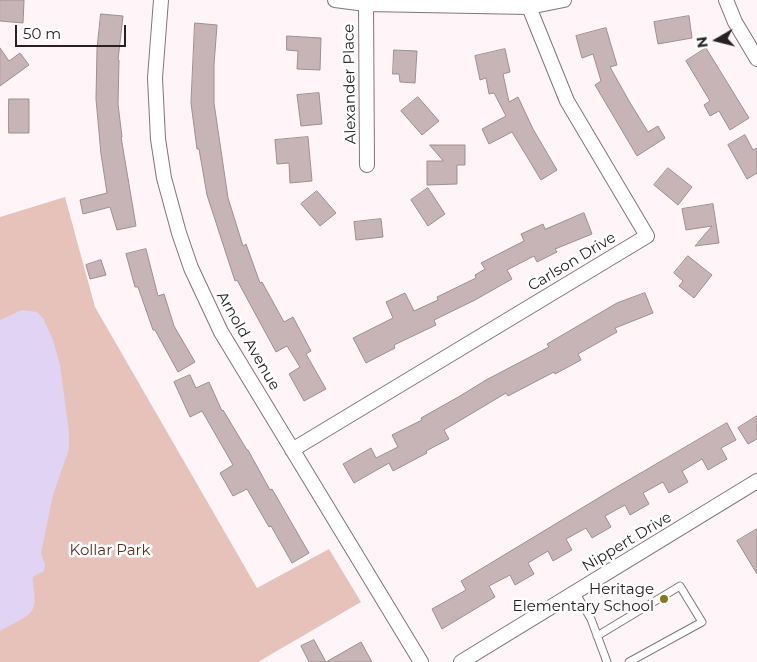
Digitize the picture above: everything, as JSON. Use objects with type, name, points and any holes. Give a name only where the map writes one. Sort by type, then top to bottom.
[{"type":"street","name":"Arnold Avenue","points":[[162,0],[155,78],[155,107],[164,178],[191,268],[221,332],[421,662]]},
{"type":"street","points":[[336,0],[366,4],[529,7],[564,0]]},
{"type":"street","points":[[726,0],[735,22],[757,59]]},
{"type":"street","name":"Alexander Place","points":[[366,4],[367,165]]},
{"type":"street","name":"Carlson Drive","points":[[292,450],[646,236],[567,101],[529,7]]},
{"type":"street","name":"Nippert Drive","points":[[461,662],[757,481]]},
{"type":"lane","points":[[597,636],[680,586],[702,622],[629,662]]},
{"type":"lane","points":[[575,592],[590,619],[606,662]]},
{"type":"green space","name":"Kollar Park","points":[[65,197],[95,307],[257,588],[329,549],[361,602],[258,662],[0,662],[0,217]]},
{"type":"shaded area","points":[[22,310],[37,312],[43,318],[53,340],[60,365],[69,432],[69,449],[53,495],[41,553],[45,565],[44,571],[33,577],[35,598],[33,608],[24,618],[0,631],[0,320]]},
{"type":"building","points":[[0,0],[24,0],[23,23],[0,21]]},
{"type":"building","points":[[101,14],[123,16],[118,60],[118,104],[121,137],[136,226],[117,230],[110,207],[83,214],[80,200],[107,193],[96,99],[97,49]]},
{"type":"building","points":[[689,16],[692,38],[658,44],[654,22]]},
{"type":"building","points":[[195,23],[217,25],[214,103],[228,198],[243,246],[246,244],[260,283],[262,282],[284,322],[293,317],[311,351],[306,354],[326,389],[304,401],[289,374],[300,367],[287,346],[276,352],[237,280],[235,281],[207,195],[199,149],[197,149],[191,103]]},
{"type":"building","points":[[606,28],[617,65],[610,67],[648,132],[658,126],[665,138],[637,156],[595,85],[601,81],[593,54],[582,58],[576,36]]},
{"type":"building","points":[[287,36],[321,38],[320,70],[297,69],[298,51],[287,50]]},
{"type":"building","points":[[0,48],[9,61],[20,53],[29,65],[0,86]]},
{"type":"building","points":[[706,48],[749,118],[730,130],[719,111],[710,116],[704,105],[710,101],[686,61]]},
{"type":"building","points":[[505,49],[510,72],[503,74],[509,102],[518,97],[533,129],[557,170],[541,180],[512,132],[489,144],[482,129],[506,116],[494,93],[489,94],[486,78],[480,80],[475,56]]},
{"type":"building","points":[[394,50],[417,51],[415,83],[400,82],[399,74],[393,74]]},
{"type":"building","points":[[319,93],[322,124],[301,126],[297,95]]},
{"type":"building","points":[[418,97],[439,121],[422,135],[401,111]]},
{"type":"building","points":[[9,99],[29,99],[29,133],[9,133]]},
{"type":"building","points":[[745,135],[753,150],[757,148],[757,173],[747,179],[728,145]]},
{"type":"building","points":[[308,137],[312,181],[290,183],[289,163],[277,164],[275,140]]},
{"type":"building","points":[[430,145],[465,145],[465,165],[457,165],[457,184],[427,185],[427,161],[443,161]]},
{"type":"building","points":[[668,168],[692,187],[678,205],[654,185]]},
{"type":"building","points":[[428,188],[445,214],[428,226],[411,200]]},
{"type":"building","points":[[317,191],[336,213],[320,226],[301,204]]},
{"type":"building","points":[[713,204],[719,243],[695,246],[712,226],[686,230],[682,209]]},
{"type":"building","points":[[584,213],[592,234],[555,249],[557,252],[537,262],[534,256],[507,270],[512,279],[434,320],[436,325],[394,345],[395,348],[366,363],[353,338],[393,318],[386,302],[405,293],[414,311],[438,300],[437,297],[476,278],[475,275],[485,269],[481,263],[524,241],[521,234],[543,224],[545,229]]},
{"type":"building","points":[[381,219],[383,237],[356,240],[354,222]]},
{"type":"building","points":[[146,249],[158,296],[164,294],[174,326],[195,362],[178,372],[155,330],[153,330],[138,287],[135,287],[126,254]]},
{"type":"building","points":[[688,256],[712,275],[694,298],[679,286],[683,281],[674,273]]},
{"type":"building","points":[[101,260],[106,275],[90,279],[86,265]]},
{"type":"building","points":[[645,293],[653,313],[615,328],[617,332],[578,354],[581,360],[508,396],[506,393],[444,430],[449,439],[426,451],[427,453],[393,471],[389,463],[354,483],[343,464],[371,448],[376,458],[398,447],[392,435],[422,420],[421,418],[486,380],[549,347],[547,344],[617,303]]},
{"type":"building","points":[[190,375],[196,388],[209,382],[222,411],[248,450],[270,490],[272,489],[309,553],[292,563],[247,489],[233,496],[220,473],[233,465],[202,411],[190,417],[174,382]]},
{"type":"building","points":[[757,416],[757,439],[748,444],[738,428]]},
{"type":"building","points":[[727,423],[736,440],[721,448],[727,459],[708,470],[702,459],[682,471],[688,482],[669,493],[663,482],[643,493],[649,504],[630,515],[625,505],[605,516],[611,527],[592,538],[586,528],[566,539],[572,550],[553,561],[548,551],[528,563],[534,574],[515,585],[510,575],[489,586],[495,597],[442,629],[432,609],[466,590],[461,581]]},
{"type":"building","points":[[757,529],[757,574],[737,541]]},
{"type":"building","points":[[314,640],[326,662],[309,662],[301,646]]},
{"type":"building","points":[[361,642],[372,662],[326,662]]},
{"type":"place","name":"Heritage Elementary School","points":[[664,599]]}]
